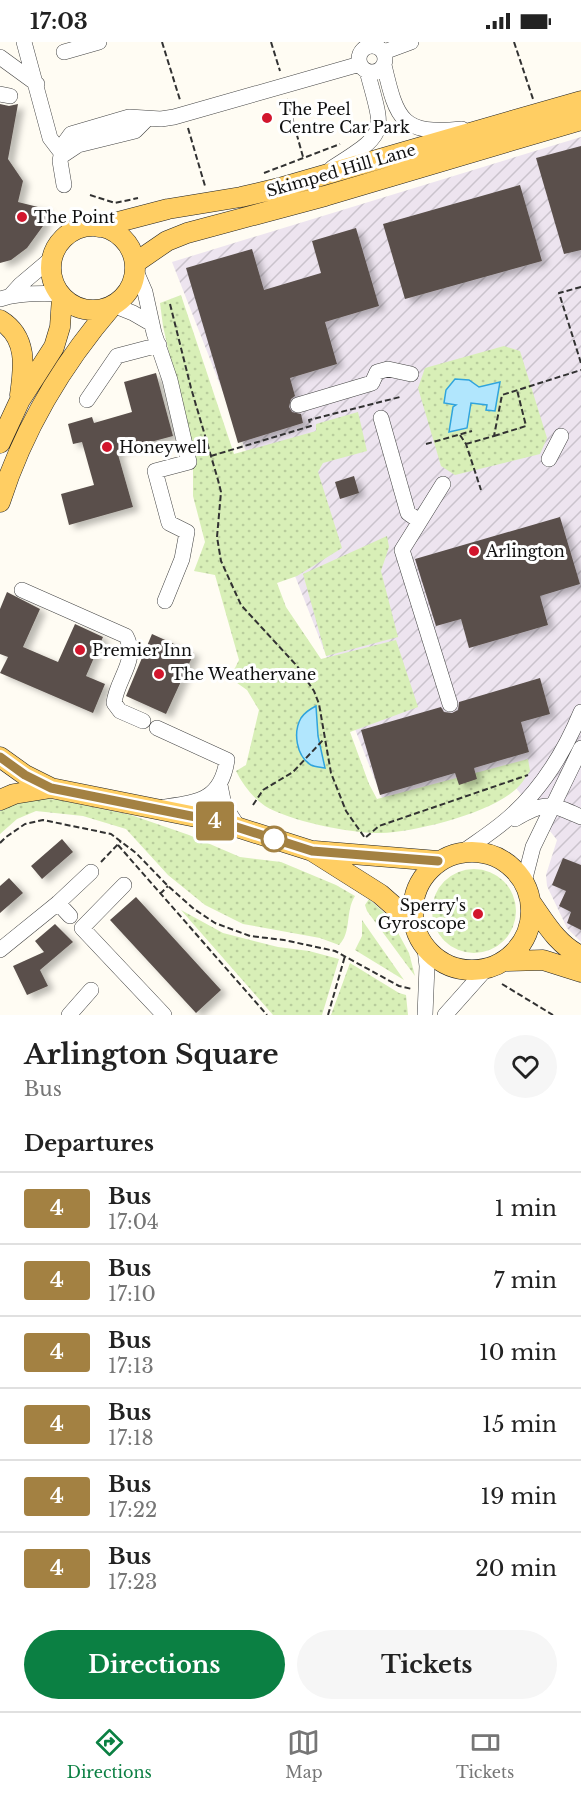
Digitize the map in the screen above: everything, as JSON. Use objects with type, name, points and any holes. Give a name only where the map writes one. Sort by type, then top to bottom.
[{"type":"main road","name":"Skimped Hill Lane","points":[[99,226],[168,209],[241,197],[316,178],[581,100]]},
{"type":"main road","name":"Skimped Hill Lane","points":[[135,266],[167,241],[187,233],[325,196],[581,120]]},
{"type":"main road","points":[[0,502],[14,462],[40,405],[81,344],[113,305],[128,292],[132,284],[135,266],[132,254],[124,240],[112,231],[99,226],[82,227],[67,235],[56,247],[52,258],[51,275],[61,295],[78,307],[103,309],[113,305]]},
{"type":"main road","points":[[0,443],[20,400],[54,347],[60,327],[61,295]]},
{"type":"main road","points":[[0,320],[15,333],[21,344],[23,372],[20,400]]},
{"type":"main road","points":[[0,757],[25,775],[51,788],[155,808],[239,828],[312,851],[438,861],[464,851],[495,856],[506,862],[524,882],[532,904],[554,936],[581,956]]},
{"type":"main road","points":[[0,800],[14,794],[51,788]]},
{"type":"main road","points":[[312,851],[380,894],[413,923]]},
{"type":"main road","points":[[438,861],[421,880],[413,901],[413,923],[417,935],[425,949],[436,960],[456,968],[486,969],[506,961],[543,960],[581,972]]},
{"type":"main road","points":[[506,961],[522,940],[529,922],[532,904]]},
{"type":"street","points":[[24,42],[50,138],[63,155]]},
{"type":"street","points":[[64,52],[99,42]]},
{"type":"street","points":[[64,185],[60,168],[63,155],[78,145],[135,131],[147,119],[161,119],[184,114],[364,67],[378,70],[384,59],[411,42]]},
{"type":"street","points":[[316,178],[366,147],[378,130],[380,120],[359,56],[367,47],[378,47],[384,59],[397,111],[417,129],[437,132],[500,125]]},
{"type":"street","points":[[0,57],[37,84]]},
{"type":"street","points":[[5,297],[52,258]]},
{"type":"street","points":[[135,266],[145,292],[152,324],[170,380],[189,462],[155,471],[169,523],[187,532],[182,559],[165,601]]},
{"type":"street","points":[[5,297],[61,295]]},
{"type":"street","points":[[113,305],[152,324]]},
{"type":"street","points":[[87,400],[117,356],[159,345]]},
{"type":"street","points":[[298,405],[372,383],[377,372],[388,369],[411,374]]},
{"type":"street","points":[[381,418],[408,513],[419,521]]},
{"type":"street","points":[[549,459],[561,436]]},
{"type":"street","points":[[443,484],[402,550],[450,704]]},
{"type":"street","points":[[22,590],[126,636],[131,646],[131,655],[115,694],[114,703],[120,711],[142,721]]},
{"type":"street","points":[[464,851],[505,821],[530,795],[559,759],[581,712]]},
{"type":"street","points":[[155,808],[198,802],[214,792],[220,785],[227,760],[157,728]]},
{"type":"street","points":[[524,882],[533,847],[581,748]]},
{"type":"street","points":[[220,785],[224,805],[239,828]]},
{"type":"street","points":[[464,851],[535,807],[553,805],[581,817]]},
{"type":"street","points":[[0,950],[58,903],[91,872]]},
{"type":"street","points":[[124,885],[82,928],[164,1015]]},
{"type":"street","points":[[58,903],[70,916]]},
{"type":"street","points":[[425,949],[427,975],[425,1015]]},
{"type":"street","points":[[445,1015],[486,969]]},
{"type":"street","points":[[69,1015],[91,990]]},
{"type":"path","points":[[514,42],[533,99]]},
{"type":"path","name":"Skimped Hill Lane","points":[[260,175],[344,143]]},
{"type":"path","points":[[90,195],[115,202],[145,197]]},
{"type":"path","points":[[581,287],[559,294],[581,363]]},
{"type":"path","points":[[170,304],[221,492],[218,537],[221,561],[241,604],[254,621],[286,652],[309,682],[319,704],[331,773],[346,811],[365,838],[379,826],[529,774]]},
{"type":"path","points":[[494,436],[502,395],[581,370]]},
{"type":"path","points":[[466,444],[526,426],[517,390]]},
{"type":"path","points":[[211,456],[311,426],[309,420],[400,397]]},
{"type":"path","points":[[426,444],[472,431]]},
{"type":"path","points":[[460,435],[466,444],[481,490]]},
{"type":"path","points":[[253,805],[262,790],[293,772],[324,739]]},
{"type":"path","points":[[0,843],[25,824],[44,820],[111,834],[136,853],[194,909],[232,931],[335,951],[409,990]]},
{"type":"path","points":[[91,872],[121,841]]},
{"type":"path","points":[[118,845],[267,1015]]},
{"type":"path","points":[[160,894],[168,886]]},
{"type":"path","points":[[328,1015],[345,956]]},
{"type":"path","points":[[502,984],[553,1015]]},
{"type":"shaded area","points":[[581,137],[581,942],[567,928],[547,886],[546,875],[557,840],[509,779],[391,821],[172,262]]},
{"type":"green space","points":[[181,295],[234,454],[316,431],[316,424],[358,412],[367,451],[323,463],[318,472],[342,548],[297,576],[277,583],[286,607],[321,659],[396,640],[418,707],[350,732],[369,784],[377,799],[528,759],[530,771],[508,795],[474,812],[434,825],[396,832],[369,833],[322,826],[276,812],[256,799],[242,781],[236,771],[246,765],[259,710],[247,690],[230,678],[239,660],[215,575],[194,571],[205,542],[193,496],[193,462],[160,303]]},
{"type":"green space","points":[[504,346],[520,351],[547,438],[540,454],[455,475],[441,466],[418,388],[425,368]]},
{"type":"green space","points":[[387,536],[389,547],[381,571],[398,637],[326,656],[303,574]]},
{"type":"green space","points":[[37,798],[59,800],[131,815],[189,835],[240,857],[281,862],[336,885],[355,896],[350,908],[346,934],[339,945],[320,938],[243,924],[205,905],[168,875],[126,829],[83,816],[36,811],[17,819],[0,834],[0,811],[21,801]]},
{"type":"green space","points":[[466,869],[482,869],[498,876],[509,887],[516,903],[513,927],[504,941],[482,953],[466,953],[450,946],[439,935],[432,919],[432,903],[439,887],[450,876]]},
{"type":"green space","points":[[369,899],[390,918],[409,953],[415,976],[367,911],[365,905]]},
{"type":"green space","points":[[181,910],[223,933],[339,959],[322,1015],[273,1015]]},
{"type":"green space","points":[[362,920],[404,980],[355,950],[362,936]]},
{"type":"green space","points":[[350,963],[406,995],[408,1015],[331,1015]]},
{"type":"water","points":[[455,379],[469,380],[479,387],[500,382],[495,411],[486,410],[487,405],[471,403],[467,428],[449,432],[453,407],[456,405],[444,403],[446,390]]},
{"type":"water","points":[[316,706],[318,736],[325,768],[313,766],[306,761],[297,743],[297,730],[301,718]]},
{"type":"building","name":"The Point","points":[[0,104],[9,106],[18,104],[8,159],[23,181],[18,202],[46,209],[43,226],[27,248],[11,260],[0,263]]},
{"type":"building","points":[[581,146],[581,250],[564,254],[536,158]]},
{"type":"building","points":[[520,185],[542,261],[405,299],[383,224]]},
{"type":"building","points":[[356,228],[379,306],[325,322],[337,364],[290,378],[295,396],[291,399],[289,407],[292,412],[301,414],[303,423],[238,443],[186,268],[252,249],[264,290],[321,273],[312,241]]},
{"type":"building","name":"Honeywell","points":[[156,373],[173,436],[117,451],[133,507],[69,525],[61,494],[94,485],[82,442],[73,444],[68,424],[92,417],[94,423],[132,412],[124,382]]},
{"type":"building","points":[[354,476],[359,493],[340,499],[335,482]]},
{"type":"building","points":[[560,517],[580,584],[540,596],[548,625],[469,648],[461,619],[436,626],[415,559]]},
{"type":"building","name":"Premier Inn","points":[[7,592],[40,609],[23,647],[58,662],[75,624],[103,637],[86,676],[105,684],[93,713],[0,673],[8,657],[0,654],[0,609]]},
{"type":"building","name":"The Weathervane","points":[[152,634],[194,653],[166,714],[126,696]]},
{"type":"building","points":[[540,678],[550,714],[521,722],[529,752],[474,768],[477,779],[459,785],[455,773],[380,795],[361,730],[441,707],[444,712],[452,713],[458,710],[459,702]]},
{"type":"building","points":[[62,839],[73,852],[42,879],[31,866]]},
{"type":"building","points":[[563,858],[581,865],[581,930],[567,923],[571,912],[559,906],[566,891],[552,885]]},
{"type":"building","points":[[9,878],[23,893],[0,913],[0,886]]},
{"type":"building","points":[[136,897],[221,990],[196,1013],[110,920]]},
{"type":"building","points":[[55,924],[73,942],[40,970],[48,986],[27,995],[13,966],[44,952],[35,941]]},
{"type":"bus line","name":"4","points":[[0,757],[25,775],[51,788],[221,822],[312,851],[438,861]]},
{"type":"place","name":"The Peel Centre Car Park","points":[[267,118]]},
{"type":"place","name":"The Point","points":[[22,217]]},
{"type":"place","name":"Honeywell","points":[[107,447]]},
{"type":"place","name":"Arlington","points":[[474,551]]},
{"type":"place","name":"Premier Inn","points":[[80,650]]},
{"type":"place","name":"The Weathervane","points":[[159,674]]},
{"type":"place","name":"Sperry's Gyroscope","points":[[478,914]]}]
